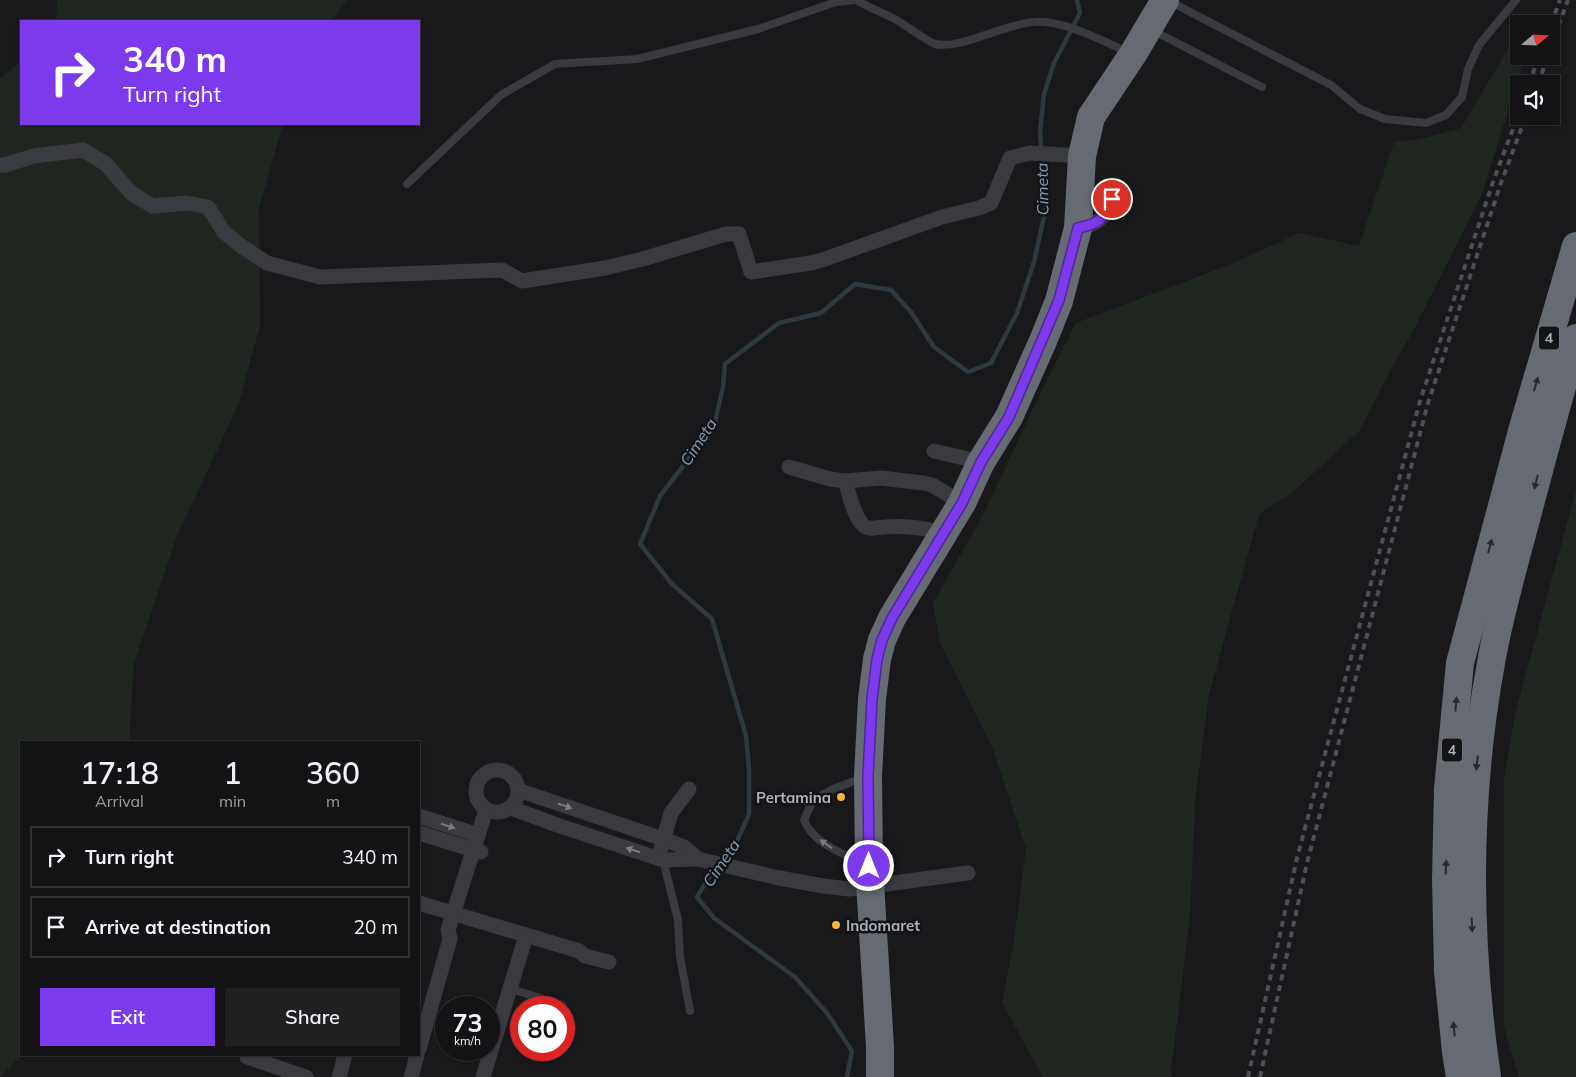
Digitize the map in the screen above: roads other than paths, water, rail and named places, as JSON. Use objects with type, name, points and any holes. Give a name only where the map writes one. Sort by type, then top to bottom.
[{"type":"highway","points":[[880,1077],[870,876],[868,776],[872,699],[877,659],[882,640],[892,618],[962,503],[981,462],[1009,417],[1043,341],[1059,300],[1078,228],[1082,156],[1091,117],[1166,0]]},
{"type":"highway","name":"4","points":[[1487,1077],[1474,965],[1471,912],[1475,781],[1491,662],[1535,433],[1576,246]]},
{"type":"highway","name":"4","points":[[1460,1077],[1448,971],[1446,879],[1448,789],[1460,662],[1535,433],[1576,338]]},
{"type":"street","points":[[0,165],[34,156],[83,150],[106,164],[130,192],[153,206],[187,203],[208,207],[224,232],[267,264],[320,277],[502,270],[522,281],[614,266],[726,234],[739,234],[750,272],[811,263],[992,203],[1010,158],[1030,152],[1082,156]]},
{"type":"street","points":[[1078,228],[1088,226],[1100,220],[1106,214],[1112,199]]},
{"type":"street","points":[[934,451],[981,462]]},
{"type":"street","points":[[789,467],[830,479],[844,481],[881,478],[923,483],[932,485],[962,503]]},
{"type":"street","points":[[844,481],[854,510],[860,522],[866,527],[927,528],[944,533]]},
{"type":"street","points":[[495,770],[508,773],[517,783],[518,790],[515,803],[505,811],[489,811],[481,806],[476,793],[478,781],[488,772],[495,770]]},
{"type":"street","points":[[661,859],[663,839],[671,813],[689,789]]},
{"type":"street","points":[[518,790],[663,839],[684,848],[704,861]]},
{"type":"street","points":[[511,808],[661,859],[704,861],[823,886],[849,889],[870,876],[968,872]]},
{"type":"street","points":[[420,1045],[450,939],[448,930],[456,918],[489,811]]},
{"type":"street","points":[[420,817],[477,846]]},
{"type":"street","points":[[420,833],[477,846]]},
{"type":"street","points":[[420,903],[456,918],[525,940],[579,951],[585,956],[609,962]]},
{"type":"street","points":[[420,910],[456,918]]},
{"type":"street","points":[[483,1077],[525,940]]},
{"type":"street","points":[[338,1077],[345,1056]]},
{"type":"street","points":[[411,1077],[417,1056]]},
{"type":"street","points":[[247,1057],[275,1061],[306,1077]]},
{"type":"lane","points":[[406,184],[501,95],[555,64],[638,59],[758,30],[836,2],[855,0],[875,11],[892,17],[935,44],[956,44],[1005,28],[1036,22],[1066,26],[1133,54]]},
{"type":"lane","points":[[1166,0],[1331,85],[1360,110],[1385,119],[1426,123],[1446,115],[1462,97],[1468,69],[1479,45],[1516,0]]},
{"type":"lane","points":[[1148,28],[1262,86]]},
{"type":"lane","points":[[868,776],[833,789],[813,800],[804,820],[808,829],[870,876]]},
{"type":"lane","points":[[661,859],[678,920],[680,957],[690,1012]]},
{"type":"lane","points":[[509,988],[534,996]]},
{"type":"waterway","name":"Cimeta","points":[[723,861],[734,848],[749,814],[749,770],[746,736],[712,619],[672,584],[640,544],[660,496],[715,422],[723,387],[725,364],[779,323],[821,313],[855,284],[891,290],[911,312],[934,347],[968,372],[991,363],[1017,313],[1034,262],[1046,208],[1040,132],[1044,94],[1054,63],[1080,13],[1077,0]]},
{"type":"waterway","name":"Cimeta","points":[[718,867],[709,877],[697,897],[714,918],[795,977],[827,1013],[852,1051],[847,1077]]},
{"type":"railway","points":[[1554,15],[1560,0]]},
{"type":"railway","points":[[1560,22],[1568,0]]},
{"type":"railway","points":[[1532,75],[1536,65]]},
{"type":"railway","points":[[1541,75],[1545,65]]},
{"type":"railway","points":[[1248,1077],[1297,858],[1420,401],[1494,179],[1514,125]]},
{"type":"railway","points":[[1260,1077],[1307,863],[1428,403],[1501,183],[1523,125]]},
{"type":"place","name":"Pertamina","points":[[841,797]]},
{"type":"place","name":"Indomaret","points":[[836,925]]}]
